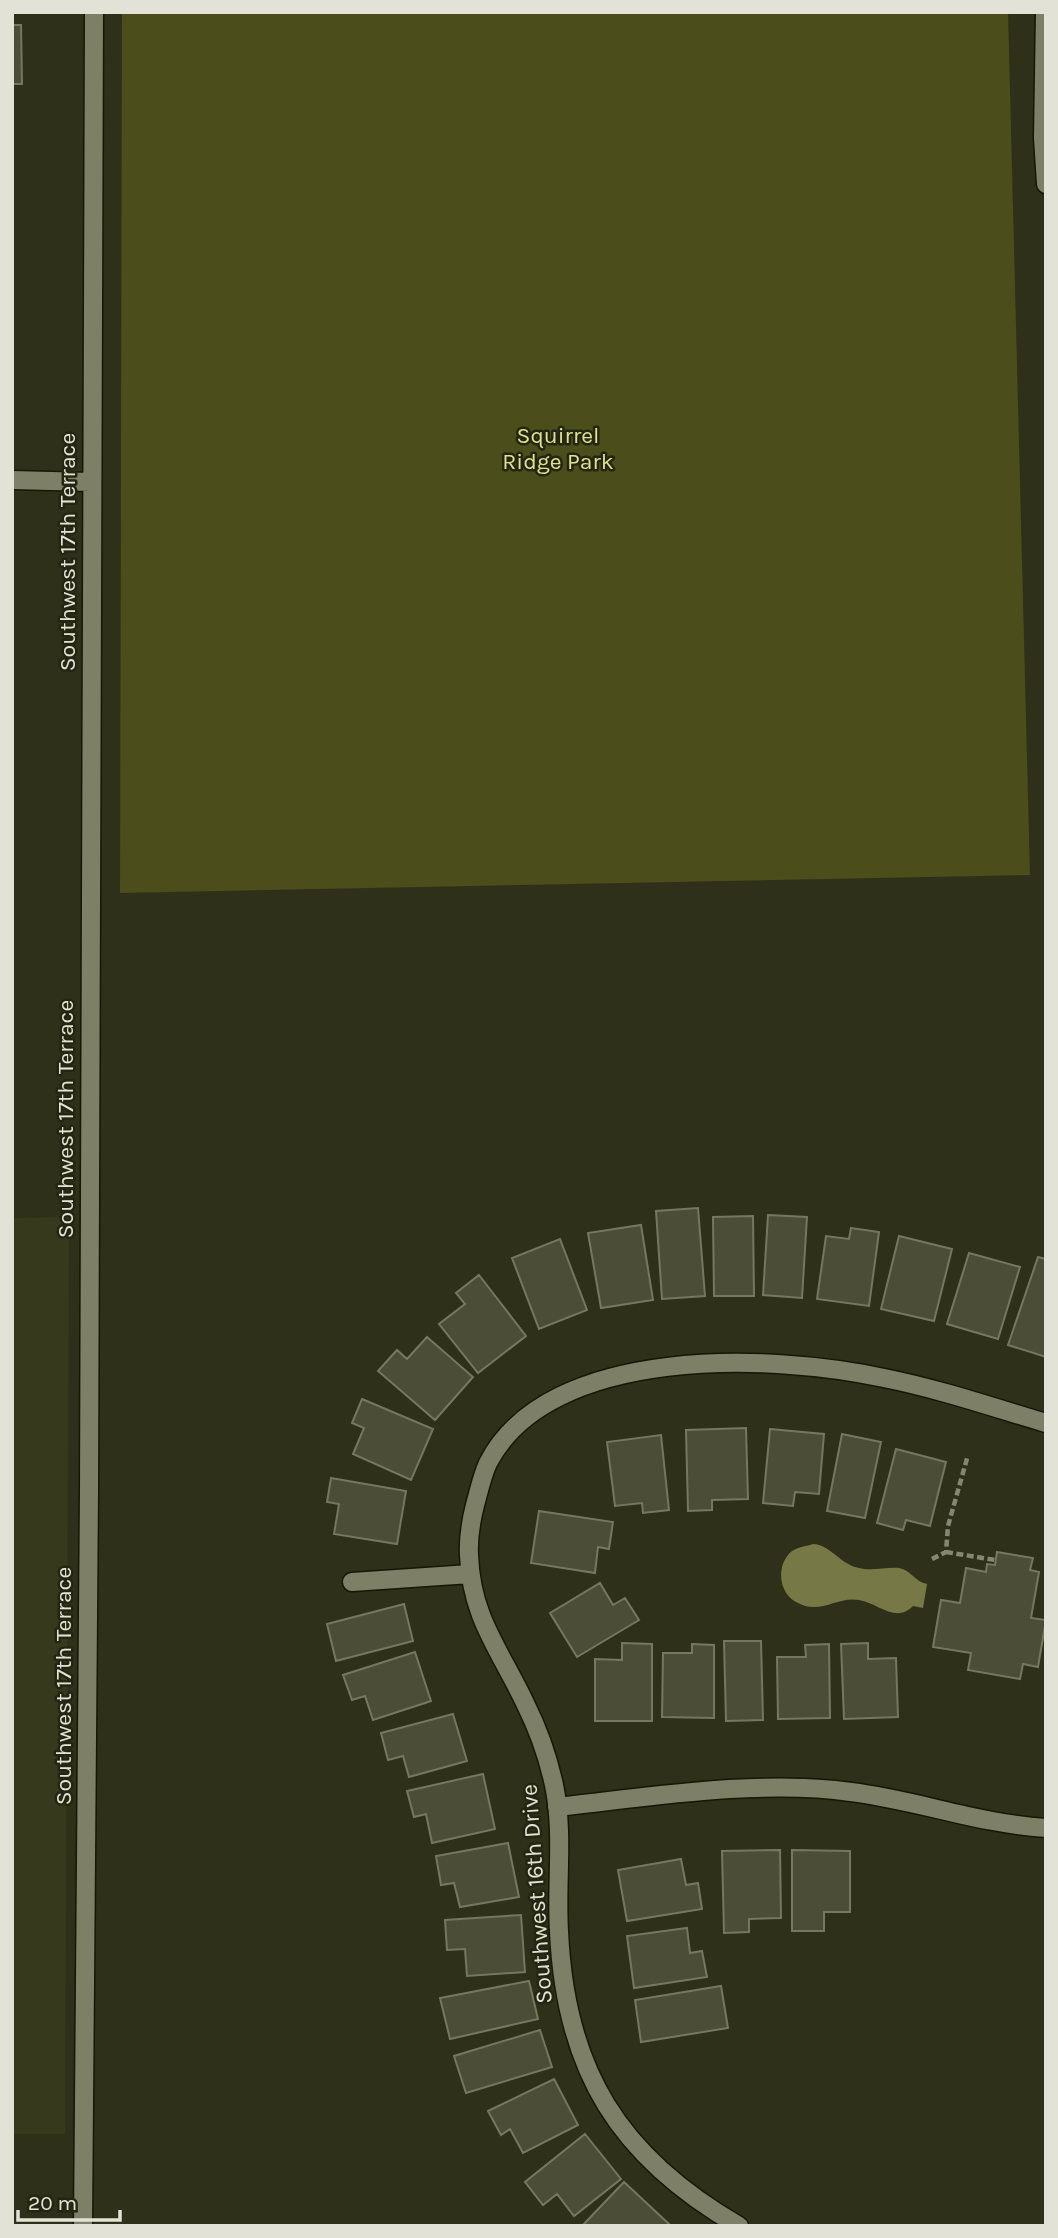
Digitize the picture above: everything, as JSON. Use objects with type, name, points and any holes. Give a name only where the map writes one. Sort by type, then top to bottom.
[{"type":"street","name":"Southwest 17th Terrace","points":[[83,2226],[89,1492],[94,12]]},
{"type":"street","points":[[1045,12],[1043,138],[1046,184]]},
{"type":"street","points":[[12,480],[91,482]]},
{"type":"street","name":"Southwest 16th Drive","points":[[739,2226],[687,2192],[639,2151],[617,2124],[580,2049],[568,2009],[558,1929],[557,1807],[549,1765],[525,1703],[483,1623],[475,1602],[470,1574],[468,1550],[471,1522],[489,1462],[512,1431],[541,1406],[573,1389],[612,1376],[662,1367],[729,1363],[789,1365],[882,1377],[947,1393],[1046,1423]]},
{"type":"street","points":[[352,1582],[470,1574]]},
{"type":"street","points":[[557,1807],[705,1792],[812,1789],[849,1791],[897,1799],[988,1820],[1046,1828]]},
{"type":"path","points":[[946,1552],[948,1526],[968,1455]]},
{"type":"path","points":[[932,1559],[946,1552],[995,1560]]},
{"type":"shaded area","points":[[69,1217],[65,2134],[12,2134],[12,1218]]},
{"type":"shaded area","points":[[813,1544],[824,1547],[855,1567],[899,1568],[907,1571],[927,1584],[923,1608],[913,1606],[907,1611],[893,1613],[859,1600],[813,1607],[796,1602],[783,1585],[783,1563],[792,1551]]},
{"type":"green space","name":"Squirrel Ridge Park","points":[[122,12],[1008,12],[1030,875],[120,893]]},
{"type":"building","points":[[12,25],[21,25],[22,84],[12,84]]},
{"type":"building","points":[[698,1208],[705,1296],[662,1299],[656,1211]]},
{"type":"building","points":[[768,1215],[807,1217],[802,1298],[763,1295]]},
{"type":"building","points":[[753,1216],[754,1296],[714,1296],[713,1217]]},
{"type":"building","points":[[641,1225],[653,1300],[601,1308],[588,1233]]},
{"type":"building","points":[[851,1228],[879,1232],[869,1306],[817,1299],[826,1236],[849,1239]]},
{"type":"building","points":[[899,1236],[952,1249],[934,1321],[881,1309]]},
{"type":"building","points":[[560,1239],[587,1310],[539,1329],[512,1258]]},
{"type":"building","points":[[969,1253],[1020,1267],[998,1339],[947,1324]]},
{"type":"building","points":[[1038,1257],[1046,1259],[1046,1357],[1008,1345]]},
{"type":"building","points":[[479,1275],[526,1336],[478,1373],[439,1324],[465,1304],[456,1293]]},
{"type":"building","points":[[427,1337],[473,1377],[435,1420],[378,1371],[397,1350],[407,1359]]},
{"type":"building","points":[[362,1399],[433,1429],[411,1480],[353,1454],[364,1428],[352,1423]]},
{"type":"building","points":[[746,1428],[748,1499],[712,1500],[712,1510],[688,1511],[686,1430]]},
{"type":"building","points":[[770,1429],[824,1434],[819,1494],[795,1492],[793,1506],[763,1503]]},
{"type":"building","points":[[842,1434],[881,1442],[865,1518],[827,1511]]},
{"type":"building","points":[[661,1435],[669,1510],[643,1513],[642,1503],[615,1506],[607,1442]]},
{"type":"building","points":[[896,1449],[946,1462],[930,1526],[906,1520],[903,1530],[877,1523]]},
{"type":"building","points":[[331,1478],[406,1491],[397,1544],[334,1534],[339,1504],[327,1502]]},
{"type":"building","points":[[539,1511],[613,1522],[609,1549],[598,1547],[595,1573],[531,1563]]},
{"type":"building","points":[[997,1552],[1033,1558],[1030,1570],[1039,1572],[1031,1618],[1046,1620],[1038,1667],[1023,1664],[1020,1679],[968,1670],[971,1653],[933,1647],[941,1600],[960,1603],[966,1568],[986,1572],[987,1564],[995,1565]]},
{"type":"building","points":[[600,1583],[613,1605],[625,1598],[639,1620],[577,1657],[550,1613]]},
{"type":"building","points":[[404,1604],[413,1641],[336,1661],[327,1624]]},
{"type":"building","points":[[724,1641],[761,1641],[763,1720],[726,1721]]},
{"type":"building","points":[[622,1643],[652,1644],[652,1721],[595,1721],[595,1659],[622,1660]]},
{"type":"building","points":[[868,1643],[868,1659],[896,1658],[898,1717],[844,1719],[841,1644]]},
{"type":"building","points":[[692,1644],[714,1645],[714,1718],[662,1717],[663,1653],[692,1653]]},
{"type":"building","points":[[829,1644],[830,1718],[778,1719],[777,1657],[806,1657],[805,1645]]},
{"type":"building","points":[[415,1652],[431,1701],[373,1720],[365,1696],[352,1700],[343,1675]]},
{"type":"building","points":[[453,1714],[467,1761],[409,1777],[403,1756],[388,1760],[381,1733]]},
{"type":"building","points":[[483,1774],[495,1829],[432,1843],[426,1814],[414,1817],[407,1791]]},
{"type":"building","points":[[508,1843],[519,1897],[460,1907],[454,1883],[441,1885],[436,1856]]},
{"type":"building","points":[[780,1850],[781,1918],[749,1919],[749,1932],[724,1933],[722,1851]]},
{"type":"building","points":[[792,1850],[850,1851],[850,1912],[824,1912],[824,1931],[792,1931]]},
{"type":"building","points":[[681,1859],[686,1885],[698,1883],[702,1909],[627,1921],[618,1870]]},
{"type":"building","points":[[521,1915],[525,1972],[467,1976],[465,1949],[447,1950],[445,1920]]},
{"type":"building","points":[[687,1928],[690,1953],[702,1951],[707,1977],[634,1988],[627,1936]]},
{"type":"building","points":[[529,1981],[538,2019],[450,2039],[440,1998]]},
{"type":"building","points":[[721,1986],[728,2028],[641,2042],[635,2000]]},
{"type":"building","points":[[540,2030],[552,2067],[466,2093],[454,2056]]},
{"type":"building","points":[[554,2079],[578,2125],[523,2153],[510,2129],[501,2135],[488,2111]]},
{"type":"building","points":[[585,2134],[621,2179],[574,2216],[557,2194],[543,2205],[525,2182]]},
{"type":"building","points":[[624,2182],[669,2224],[582,2226]]}]
